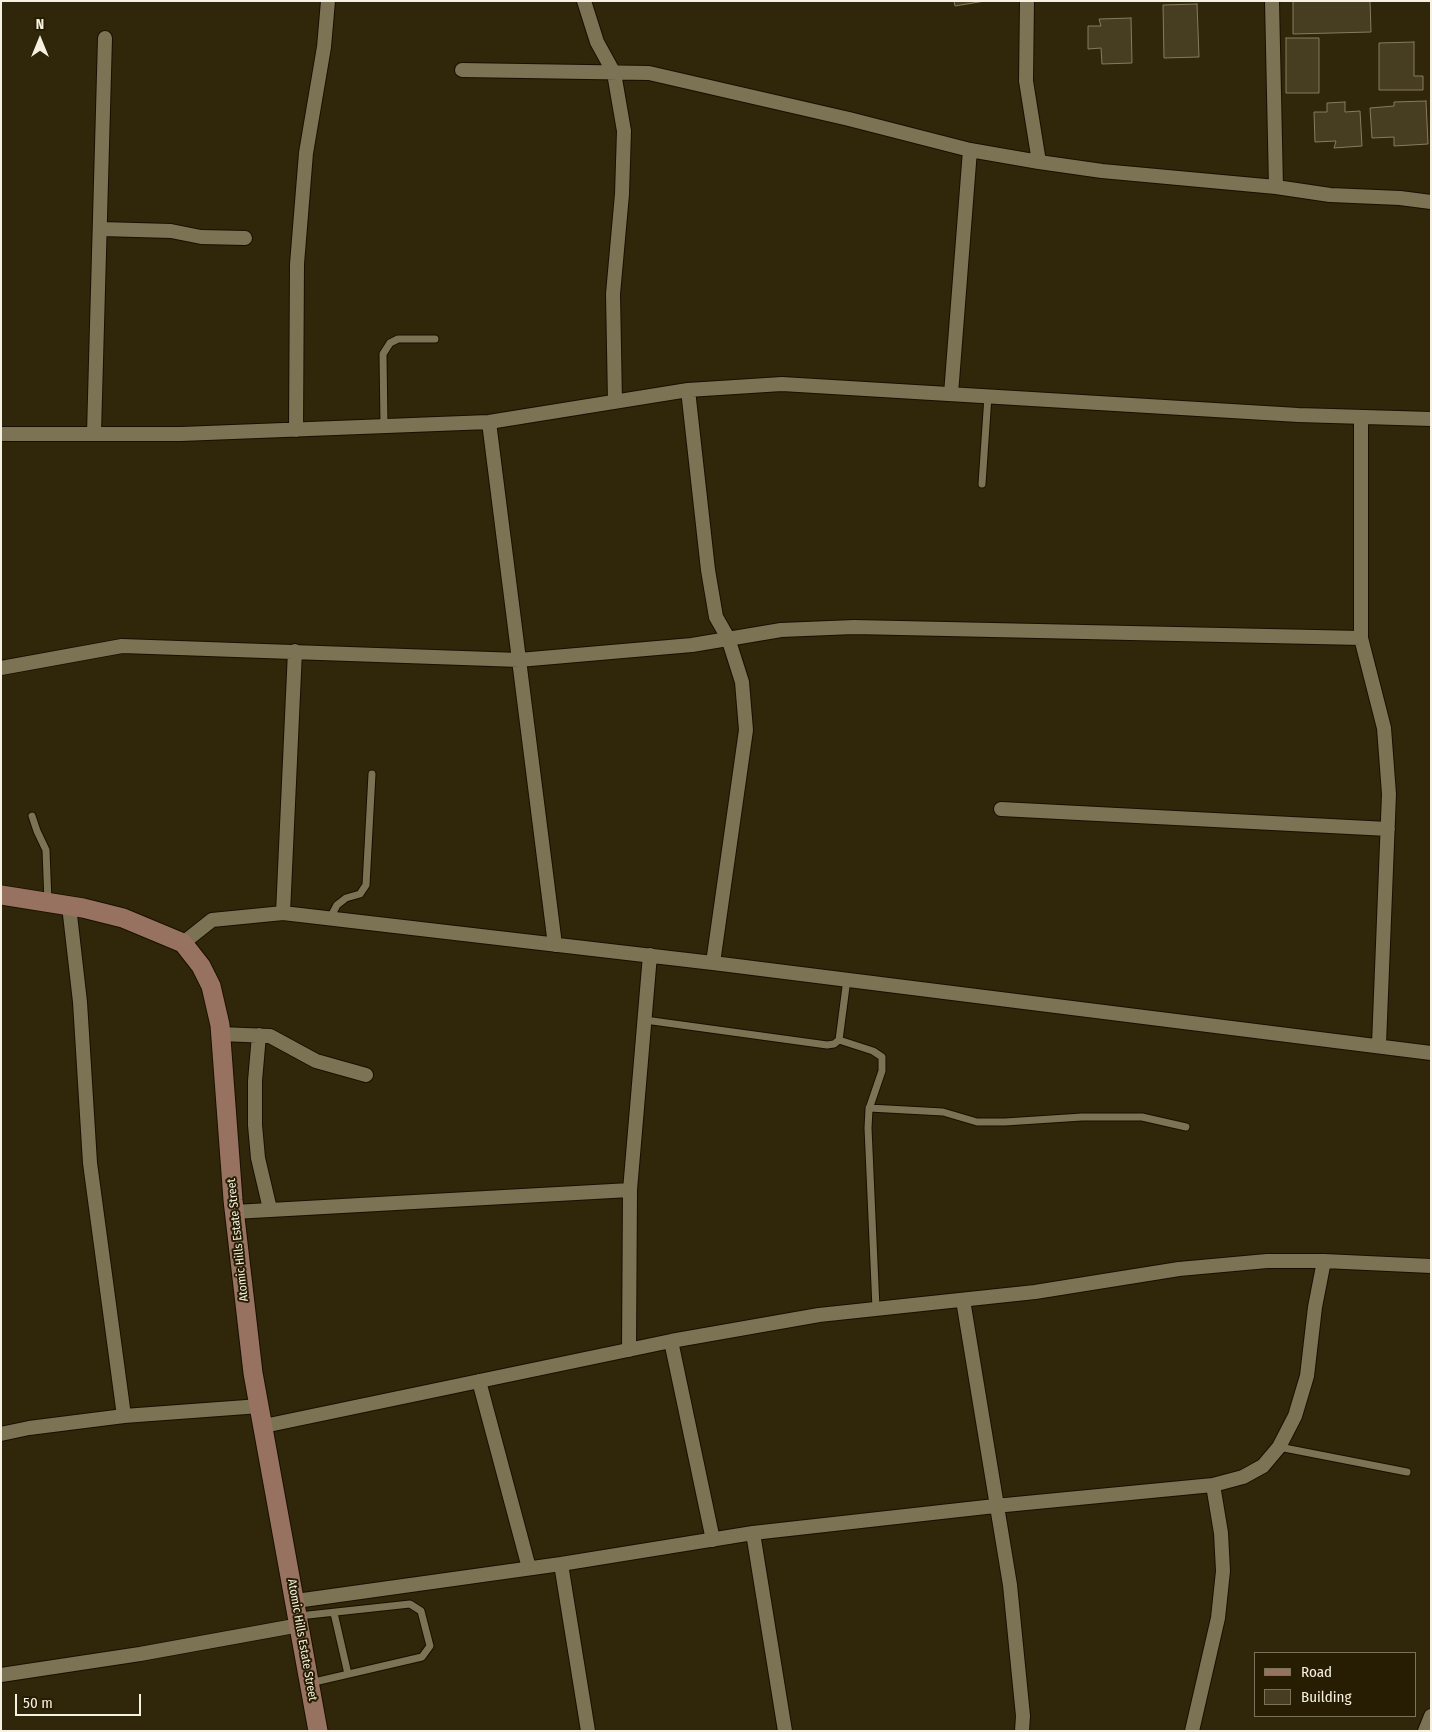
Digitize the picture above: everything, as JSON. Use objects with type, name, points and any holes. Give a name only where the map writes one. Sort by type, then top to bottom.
[{"type":"street","points":[[296,430],[297,264],[306,153],[324,47],[328,1]]},
{"type":"street","points":[[584,1],[597,42],[614,73],[624,131],[622,194],[613,294],[615,402]]},
{"type":"street","points":[[1027,1],[1026,81],[1039,162]]},
{"type":"street","points":[[1272,1],[1276,187]]},
{"type":"street","points":[[94,433],[105,38]]},
{"type":"street","points":[[462,70],[649,73],[849,119],[970,150],[1039,162],[1102,171],[1276,187],[1330,195],[1400,198],[1431,202]]},
{"type":"street","points":[[951,394],[970,150]]},
{"type":"street","points":[[101,229],[171,232],[200,237],[245,238]]},
{"type":"street","points":[[1,434],[181,434],[489,422],[688,390],[782,384],[1361,418],[1431,419]]},
{"type":"street","points":[[688,390],[708,570],[716,617],[728,638],[742,682],[746,730],[713,962]]},
{"type":"street","points":[[1361,418],[1361,638],[1384,728],[1389,794],[1379,1044]]},
{"type":"street","points":[[489,422],[555,945]]},
{"type":"street","points":[[1,668],[122,646],[519,660],[692,645],[781,630],[854,627],[1361,638]]},
{"type":"street","points":[[283,913],[295,651]]},
{"type":"street","points":[[1002,809],[1388,829]]},
{"type":"street","points":[[1,895],[69,906],[123,918],[184,943],[212,920],[283,913],[713,962],[1431,1052]]},
{"type":"street","points":[[69,906],[80,1002],[90,1163],[124,1416]]},
{"type":"street","name":"Atomic Hills Estate Street","points":[[184,943],[201,966],[212,986],[217,1004],[234,1212],[253,1373],[318,1731]]},
{"type":"street","points":[[629,1350],[630,1190],[650,955]]},
{"type":"street","points":[[220,1034],[270,1036],[316,1061],[366,1075]]},
{"type":"street","points":[[259,1035],[255,1081],[255,1125],[258,1158],[270,1209]]},
{"type":"street","points":[[234,1212],[630,1190]]},
{"type":"street","points":[[264,1426],[629,1350],[819,1315],[1035,1292],[1180,1269],[1267,1261],[1324,1261],[1431,1266]]},
{"type":"street","points":[[1,1675],[140,1654],[298,1614],[529,1568],[753,1533],[995,1506],[1213,1485],[1243,1477],[1263,1466],[1279,1447],[1294,1416],[1307,1376],[1315,1307],[1324,1261]]},
{"type":"street","points":[[963,1300],[995,1506],[1010,1585],[1023,1716],[1022,1731]]},
{"type":"street","points":[[671,1342],[713,1540]]},
{"type":"street","points":[[479,1381],[529,1568]]},
{"type":"street","points":[[1,1434],[29,1428],[124,1416],[260,1406]]},
{"type":"street","points":[[1192,1731],[1218,1618],[1223,1572],[1221,1533],[1213,1485]]},
{"type":"street","points":[[753,1533],[785,1731]]},
{"type":"street","points":[[561,1564],[588,1731]]},
{"type":"street","points":[[1425,1731],[1431,1716]]},
{"type":"lane","points":[[384,426],[383,354],[390,343],[398,338],[435,338]]},
{"type":"lane","points":[[982,484],[988,396]]},
{"type":"lane","points":[[330,919],[337,905],[346,898],[360,894],[366,885],[372,774]]},
{"type":"lane","points":[[32,816],[36,831],[46,850],[48,903]]},
{"type":"lane","points":[[644,1020],[827,1045],[834,1044],[839,1040],[847,979]]},
{"type":"lane","points":[[839,1040],[873,1051],[882,1057],[882,1071],[869,1108],[868,1128],[876,1308]]},
{"type":"lane","points":[[869,1108],[943,1112],[977,1122],[1005,1122],[1082,1116],[1142,1116],[1186,1127]]},
{"type":"lane","points":[[1279,1447],[1407,1472]]},
{"type":"lane","points":[[298,1614],[410,1604],[421,1611],[430,1646],[422,1657],[310,1683]]},
{"type":"lane","points":[[334,1612],[348,1674]]},
{"type":"building","points":[[954,1],[985,1],[955,6]]},
{"type":"building","points":[[1293,1],[1370,1],[1371,32],[1293,34]]},
{"type":"building","points":[[1197,4],[1199,57],[1164,58],[1163,5]]},
{"type":"building","points":[[1131,18],[1132,63],[1102,64],[1101,48],[1088,49],[1088,26],[1101,26],[1099,19]]},
{"type":"building","points":[[1286,38],[1319,38],[1319,93],[1286,93]]},
{"type":"building","points":[[1414,42],[1414,76],[1423,76],[1423,90],[1379,90],[1379,43]]},
{"type":"building","points":[[1426,101],[1428,144],[1394,146],[1394,137],[1372,138],[1370,108],[1394,106],[1394,102]]},
{"type":"building","points":[[1345,102],[1345,112],[1360,111],[1362,146],[1334,148],[1336,141],[1315,142],[1314,112],[1327,112],[1327,103]]}]
